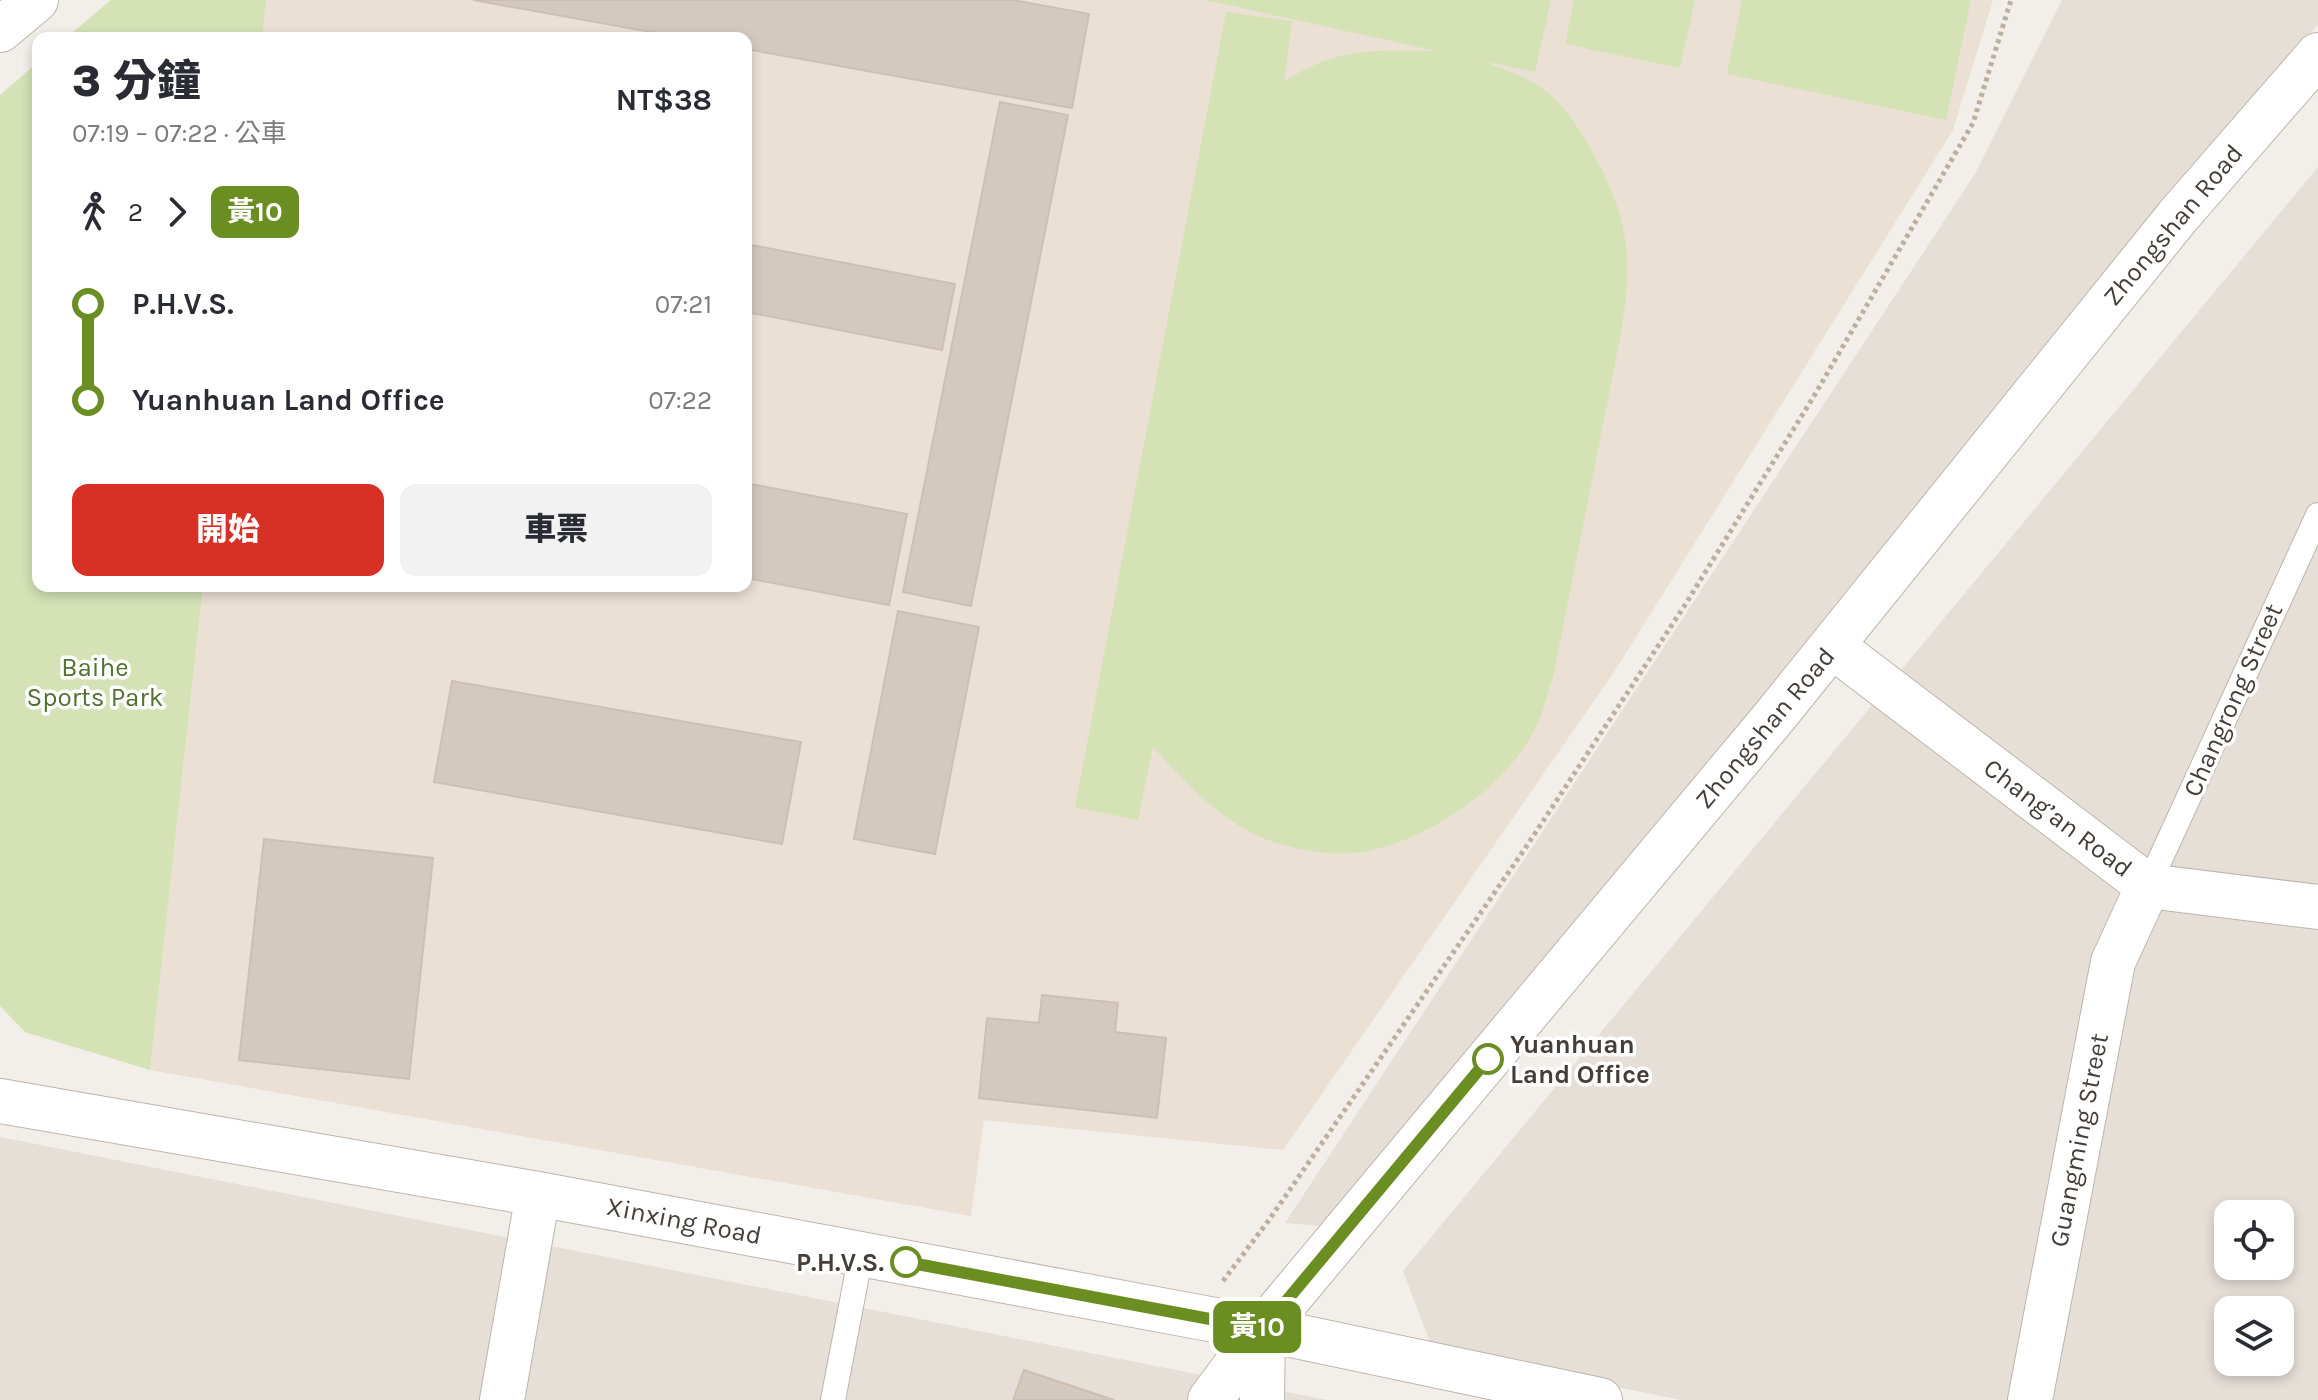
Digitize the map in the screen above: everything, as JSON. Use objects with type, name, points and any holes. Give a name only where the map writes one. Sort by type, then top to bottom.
[{"type":"street","points":[[0,30],[36,0]]},
{"type":"street","name":"Zhongshan Road","points":[[1210,1400],[1263,1329],[1832,646],[2178,216],[2318,55]]},
{"type":"street","name":"Chang’an Road","points":[[1832,646],[2148,886],[2318,907]]},
{"type":"street","name":"Guangming Street","points":[[2030,1400],[2113,962],[2148,886]]},
{"type":"street","name":"Xinxing Road","points":[[0,1101],[538,1194],[1195,1316],[1600,1400]]},
{"type":"street","points":[[502,1400],[538,1194]]},
{"type":"street","points":[[1262,1400],[1263,1329]]},
{"type":"lane","name":"Changrong Street","points":[[2148,886],[2318,515]]},
{"type":"lane","points":[[833,1400],[861,1254]]},
{"type":"path","points":[[1195,1316],[1269,1220],[1526,847],[1677,617],[1790,435],[1973,123],[2011,0]]},
{"type":"shaded area","points":[[266,0],[1993,0],[1953,130],[1616,669],[1283,1150],[984,1120],[971,1216],[150,1070],[202,592],[752,592],[752,32],[263,32]]},
{"type":"shaded area","points":[[2062,0],[2318,0],[2318,24],[1334,1227],[1285,1223],[1975,174]]},
{"type":"shaded area","points":[[2318,167],[2318,1400],[1681,1400],[1433,1350],[1403,1271]]},
{"type":"shaded area","points":[[0,1137],[657,1267],[1327,1400],[0,1400]]},
{"type":"green space","points":[[111,0],[266,0],[263,32],[73,32]]},
{"type":"green space","points":[[1205,0],[1551,0],[1535,72],[1482,61],[1536,84],[1563,107],[1603,171],[1621,217],[1627,285],[1620,339],[1553,677],[1538,723],[1509,766],[1469,803],[1422,832],[1373,850],[1319,852],[1265,839],[1218,811],[1153,747],[1138,820],[1075,807],[1226,12],[1292,21],[1284,82],[1321,62],[1357,53],[1436,51]]},
{"type":"green space","points":[[1574,0],[1695,0],[1680,68],[1565,44]]},
{"type":"green space","points":[[1742,0],[1971,0],[1946,120],[1727,74]]},
{"type":"green space","name":"Baihe Sports Park","points":[[32,67],[32,592],[202,592],[150,1070],[25,1032],[0,1006],[0,95]]},
{"type":"building","points":[[473,0],[1013,0],[1089,14],[1072,108],[752,50],[752,32],[651,32]]},
{"type":"building","points":[[1000,102],[1068,115],[971,606],[903,592]]},
{"type":"building","points":[[752,245],[955,284],[942,350],[752,313]]},
{"type":"building","points":[[752,484],[907,514],[889,605],[752,579]]},
{"type":"building","points":[[898,611],[979,627],[935,854],[854,839]]},
{"type":"building","points":[[452,681],[801,742],[782,844],[434,782]]},
{"type":"building","points":[[264,839],[433,858],[409,1079],[239,1060]]},
{"type":"building","points":[[1042,995],[1118,1003],[1115,1032],[1166,1038],[1157,1118],[979,1098],[987,1018],[1039,1023]]},
{"type":"building","points":[[1024,1370],[1114,1400],[1013,1400]]},
{"type":"bus line","name":"黃10","points":[[906,1262],[1263,1329],[1488,1059]]},
{"type":"place","name":"Yuanhuan Land Office","points":[[1488,1059]]},
{"type":"place","name":"P.H.V.S.","points":[[906,1262]]}]
